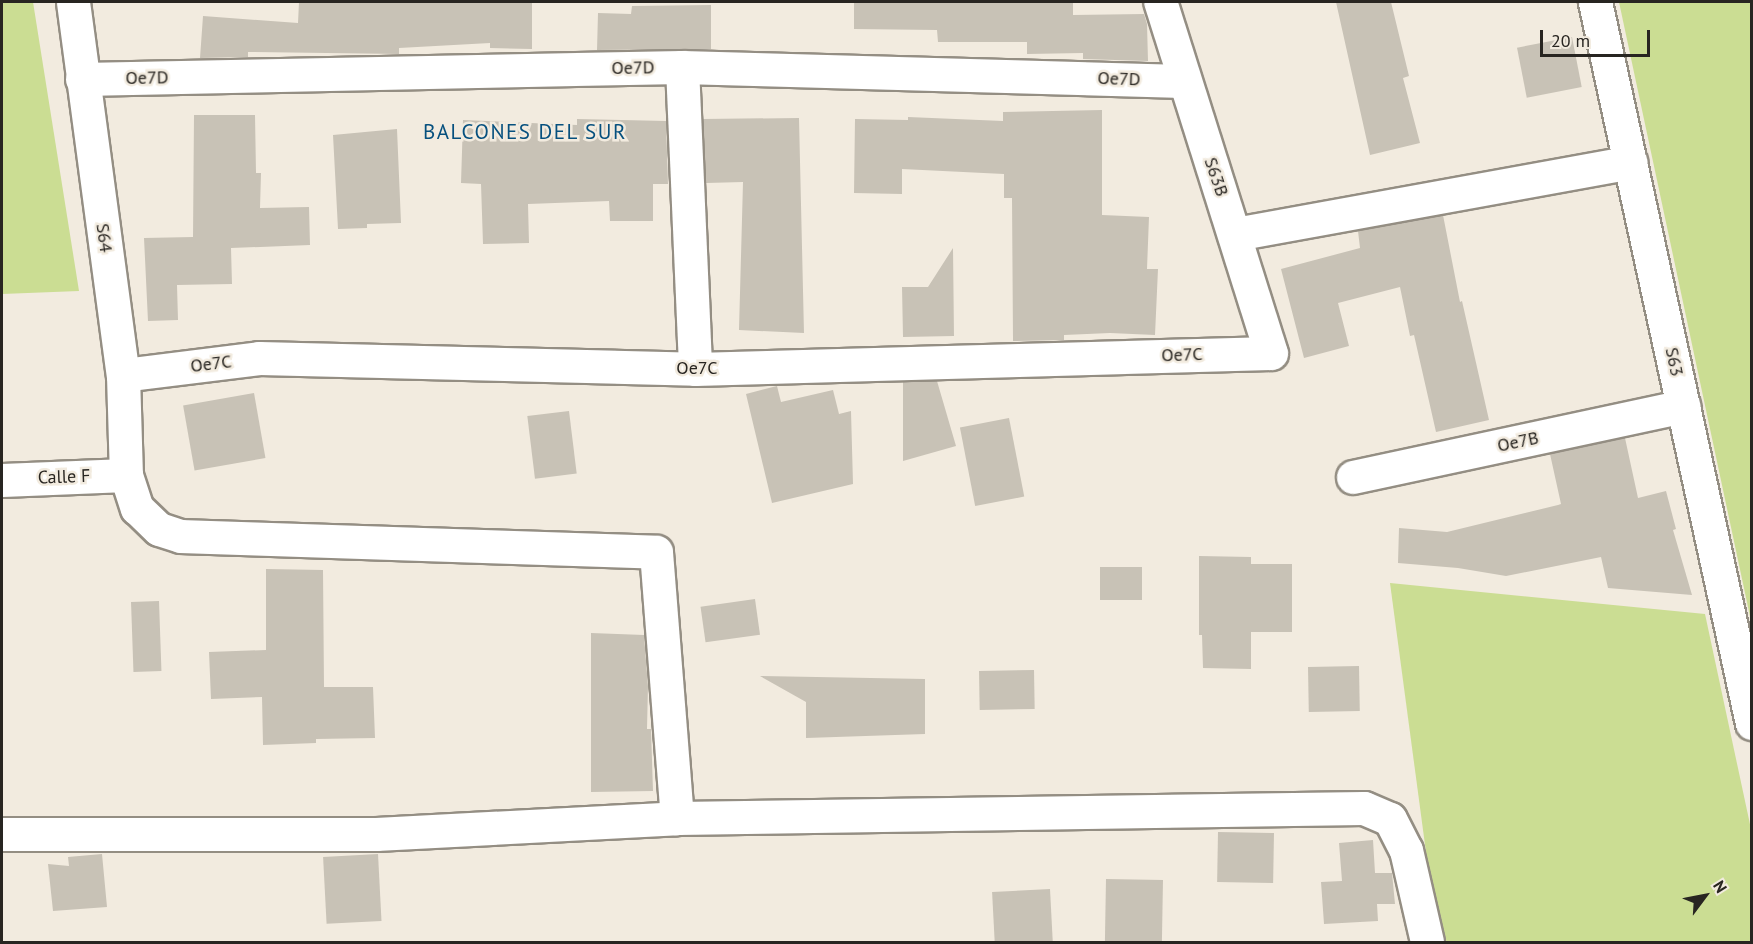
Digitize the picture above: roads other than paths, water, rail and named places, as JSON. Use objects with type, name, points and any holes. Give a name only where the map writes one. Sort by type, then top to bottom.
[{"type":"street","name":"S64","points":[[73,2],[123,375],[126,475],[137,508],[159,529],[181,536],[656,552],[677,818]]},
{"type":"street","name":"S63","points":[[1595,2],[1752,723]]},
{"type":"street","name":"S63B","points":[[1167,3],[1183,81],[1235,234],[1271,352]]},
{"type":"street","name":"Oe7D","points":[[82,79],[682,67],[1183,81]]},
{"type":"street","points":[[682,67],[695,369]]},
{"type":"street","points":[[1235,234],[1630,162]]},
{"type":"street","name":"Oe7C","points":[[123,375],[259,358],[695,369],[1271,352]]},
{"type":"street","name":"Oe7B","points":[[1353,477],[1683,406]]},
{"type":"street","name":"Calle F","points":[[2,480],[126,475]]},
{"type":"street","points":[[2,834],[376,834],[677,818],[1364,808],[1390,819],[1406,850],[1427,942]]},
{"type":"district","name":"BALCONES DEL SUR","points":[[525,132]]}]
